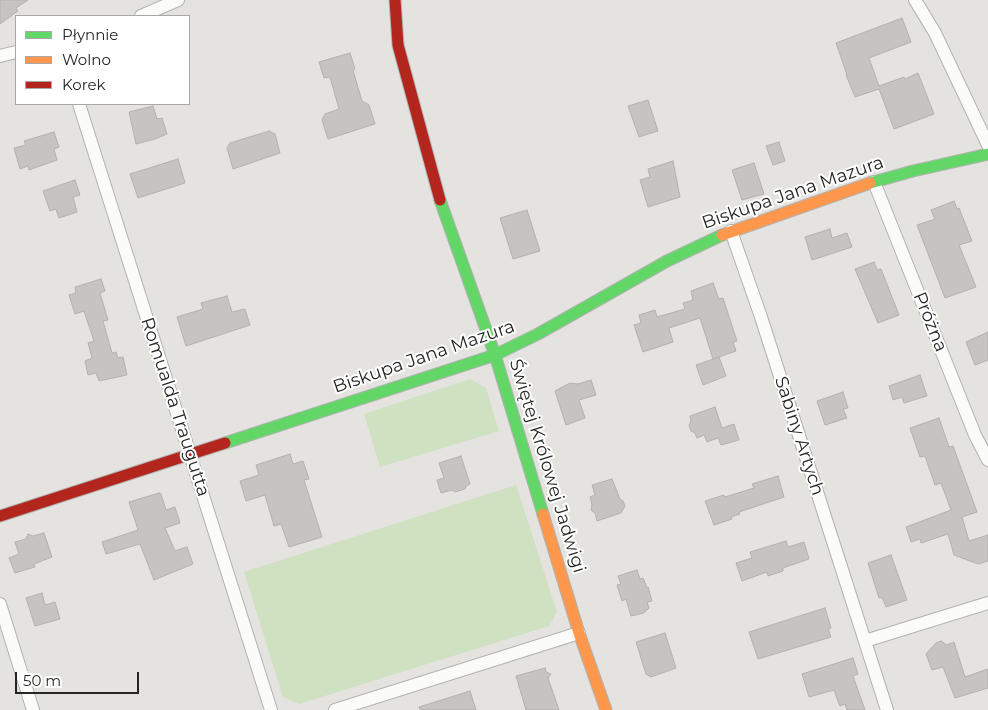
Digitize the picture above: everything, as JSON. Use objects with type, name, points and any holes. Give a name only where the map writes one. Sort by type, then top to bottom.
[{"type":"street","points":[[143,15],[178,0]]},
{"type":"street","name":"Świętej Królowej Jadwigi","points":[[395,0],[398,45],[440,199],[495,355],[579,633],[606,710]]},
{"type":"street","points":[[915,0],[935,33],[988,145]]},
{"type":"street","points":[[0,56],[15,52]]},
{"type":"street","name":"Romualda Traugutta","points":[[79,105],[271,710]]},
{"type":"street","name":"Biskupa Jana Mazura","points":[[0,516],[495,355],[538,334],[667,261],[732,231],[874,182],[988,154]]},
{"type":"street","name":"Próżna","points":[[874,182],[975,435],[988,460]]},
{"type":"street","name":"Sabiny Artych","points":[[732,231],[865,641]]},
{"type":"street","points":[[887,710],[865,641],[988,602]]},
{"type":"street","points":[[0,604],[33,710]]},
{"type":"street","points":[[335,710],[579,633]]},
{"type":"green space","points":[[470,379],[486,388],[499,431],[380,467],[364,414]]},
{"type":"green space","points":[[516,485],[557,612],[549,626],[299,704],[283,697],[244,572]]},
{"type":"building","points":[[0,0],[28,0],[16,8],[18,11],[0,24]]},
{"type":"building","points":[[902,18],[911,42],[869,58],[879,86],[904,77],[905,79],[918,73],[934,114],[894,129],[879,89],[855,97],[836,43]]},
{"type":"building","points":[[350,53],[362,101],[369,105],[375,124],[328,139],[322,120],[325,114],[339,109],[330,77],[324,78],[319,62]]},
{"type":"building","points":[[648,100],[658,131],[639,137],[628,106]]},
{"type":"building","points":[[153,106],[157,119],[162,118],[167,134],[136,144],[129,112]]},
{"type":"building","points":[[269,131],[275,134],[280,153],[233,169],[227,148],[230,143]]},
{"type":"building","points":[[54,132],[59,147],[54,149],[57,160],[29,170],[28,166],[20,169],[14,148],[26,145],[24,141]]},
{"type":"building","points":[[779,142],[785,161],[773,165],[766,146]]},
{"type":"building","points":[[178,159],[185,183],[138,198],[130,174]]},
{"type":"building","points":[[673,161],[680,197],[648,207],[640,180],[650,177],[648,169]]},
{"type":"building","points":[[754,163],[764,194],[742,200],[732,170]]},
{"type":"building","points":[[75,180],[80,195],[73,197],[77,212],[59,218],[56,209],[50,211],[43,191]]},
{"type":"building","points":[[954,201],[957,209],[959,208],[972,241],[959,245],[976,287],[945,298],[917,225],[935,219],[931,210]]},
{"type":"building","points":[[527,210],[540,251],[513,259],[500,218]]},
{"type":"building","points":[[830,229],[832,238],[847,233],[852,247],[812,260],[805,237]]},
{"type":"building","points":[[874,262],[877,270],[881,269],[899,315],[878,323],[855,269]]},
{"type":"building","points":[[101,279],[105,291],[100,293],[108,320],[103,321],[112,353],[116,352],[118,358],[123,357],[127,375],[99,381],[96,373],[88,375],[85,361],[92,358],[88,343],[94,341],[84,311],[75,314],[69,295],[76,293],[75,287]]},
{"type":"building","points":[[713,283],[719,299],[723,298],[737,341],[733,342],[736,351],[713,359],[700,318],[669,328],[673,342],[643,352],[634,325],[641,323],[639,315],[655,310],[657,317],[685,309],[683,303],[693,300],[691,291]]},
{"type":"building","points":[[227,296],[232,312],[245,309],[250,325],[186,346],[177,317],[203,309],[201,303]]},
{"type":"building","points":[[988,332],[988,360],[975,365],[966,342]]},
{"type":"building","points":[[719,357],[726,376],[703,385],[696,365]]},
{"type":"building","points":[[920,375],[927,396],[904,403],[902,397],[893,400],[889,386]]},
{"type":"building","points":[[591,380],[596,395],[579,400],[585,418],[566,425],[555,391],[570,383],[578,384]]},
{"type":"building","points":[[843,392],[848,408],[843,409],[847,418],[825,425],[817,401]]},
{"type":"building","points":[[715,407],[722,428],[734,424],[739,440],[721,445],[718,438],[707,442],[704,435],[697,438],[695,433],[691,431],[689,425],[691,421],[690,416]]},
{"type":"building","points":[[939,418],[949,447],[953,446],[977,512],[962,517],[969,541],[988,535],[988,561],[978,564],[954,555],[948,534],[921,543],[920,539],[911,542],[906,527],[951,510],[941,483],[935,485],[925,456],[920,457],[910,428]]},
{"type":"building","points":[[290,454],[293,464],[303,461],[309,479],[304,480],[322,537],[289,547],[281,524],[274,526],[265,495],[246,501],[240,481],[259,475],[256,465]]},
{"type":"building","points":[[461,456],[470,484],[465,489],[441,493],[437,480],[444,478],[439,463]]},
{"type":"building","points":[[778,476],[784,497],[739,512],[740,514],[731,517],[732,519],[714,525],[705,501],[754,488],[752,484]]},
{"type":"building","points":[[612,479],[625,506],[621,513],[597,521],[595,513],[591,510],[590,497],[595,495],[592,485]]},
{"type":"building","points":[[159,493],[166,510],[175,507],[180,523],[165,528],[175,551],[187,547],[193,564],[154,580],[140,544],[106,554],[102,542],[138,530],[129,502]]},
{"type":"building","points":[[44,533],[52,557],[34,564],[35,567],[15,573],[9,558],[19,554],[15,542],[26,539],[28,534],[33,536]]},
{"type":"building","points":[[786,541],[788,547],[804,542],[809,559],[783,568],[783,571],[768,576],[767,572],[742,581],[736,563],[752,558],[750,552]]},
{"type":"building","points":[[891,555],[907,600],[886,607],[882,597],[879,598],[868,563]]},
{"type":"building","points":[[637,570],[640,579],[643,578],[648,587],[652,601],[647,602],[649,608],[644,613],[631,616],[626,599],[622,601],[617,585],[621,584],[618,576]]},
{"type":"building","points":[[42,593],[45,605],[55,602],[60,619],[35,626],[26,598]]},
{"type":"building","points":[[825,608],[831,628],[828,629],[831,637],[758,659],[749,632]]},
{"type":"building","points":[[665,633],[676,668],[651,677],[646,674],[636,642]]},
{"type":"building","points":[[941,641],[947,645],[954,642],[965,677],[988,669],[988,688],[955,698],[943,667],[932,670],[926,654],[936,643]]},
{"type":"building","points":[[853,658],[858,674],[853,676],[865,710],[847,710],[845,704],[840,706],[834,690],[809,697],[802,674]]},
{"type":"building","points":[[545,668],[546,672],[551,674],[548,678],[559,710],[526,710],[516,676]]},
{"type":"building","points":[[470,691],[476,710],[420,710],[419,707]]},
{"type":"traffic: fast","points":[[870,183],[988,154]]},
{"type":"traffic: fast","points":[[440,200],[495,355],[543,514]]},
{"type":"traffic: fast","points":[[225,443],[495,355],[538,334],[667,261],[722,235]]},
{"type":"traffic: slow","points":[[722,235],[870,183]]},
{"type":"traffic: slow","points":[[543,514],[579,633],[606,710]]},
{"type":"traffic: jam","points":[[395,0],[398,45],[440,200]]},
{"type":"traffic: jam","points":[[0,516],[225,443]]}]
